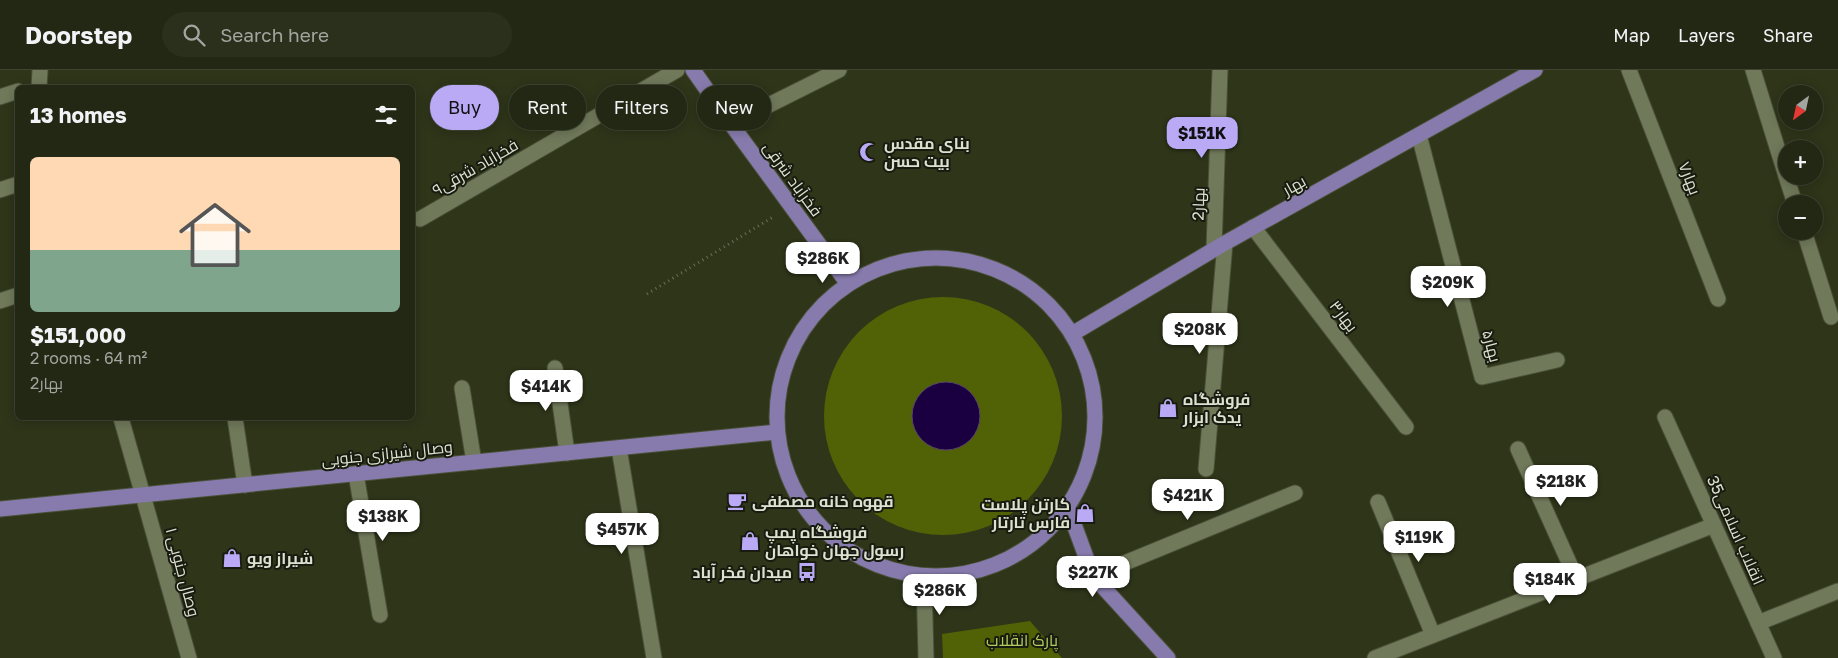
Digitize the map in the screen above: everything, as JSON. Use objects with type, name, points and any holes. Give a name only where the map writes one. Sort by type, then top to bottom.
[{"type":"main road","name":"فخرآباد شرقی","points":[[693,70],[704,85]]},
{"type":"main road","name":"بهار","points":[[1072,334],[1253,227],[1535,70]]},
{"type":"main road","name":"فخرآباد شرقی","points":[[735,130],[848,284]]},
{"type":"main road","points":[[952,258],[980,262],[1010,275],[1029,287],[1060,316],[1072,334],[1093,390],[1095,432],[1086,472],[1068,508],[1040,538],[1005,561],[966,574],[924,576],[884,567],[847,548],[831,536],[807,510],[789,477],[777,432],[780,382],[790,353],[804,326],[824,303],[848,284],[878,268],[911,259],[952,258]]},
{"type":"main road","name":"وصال شیرازی جنوبی","points":[[0,509],[777,432]]},
{"type":"main road","points":[[1068,508],[1093,576],[1168,658]]},
{"type":"street","name":"فخرآباد شرقی۹","points":[[420,219],[677,70]]},
{"type":"street","points":[[771,104],[839,70]]},
{"type":"street","name":"2بهار","points":[[1206,469],[1220,246],[1220,70]]},
{"type":"street","name":"بهار۷","points":[[1629,70],[1718,299]]},
{"type":"street","points":[[1752,70],[1778,151]]},
{"type":"street","points":[[0,96],[15,92]]},
{"type":"street","name":"بهار۵","points":[[1419,135],[1482,377],[1557,360]]},
{"type":"street","points":[[0,190],[15,185]]},
{"type":"street","name":"بهار۳","points":[[1253,227],[1406,427]]},
{"type":"street","points":[[1807,240],[1831,317]]},
{"type":"street","points":[[0,301],[15,296]]},
{"type":"street","points":[[555,368],[567,452]]},
{"type":"street","points":[[462,388],[474,462]]},
{"type":"street","name":"35انقلاب اسلامی","points":[[1665,417],[1774,658]]},
{"type":"street","name":"وصال جنوبی ۱","points":[[123,420],[189,658]]},
{"type":"street","points":[[236,420],[245,485]]},
{"type":"street","points":[[620,448],[654,658]]},
{"type":"street","points":[[1518,448],[1576,578]]},
{"type":"street","points":[[356,474],[380,615]]},
{"type":"street","points":[[1093,576],[1294,493]]},
{"type":"street","points":[[1378,502],[1433,635]]},
{"type":"street","points":[[1375,658],[1714,525]]},
{"type":"street","points":[[924,576],[926,658]]},
{"type":"street","points":[[1758,623],[1838,591]]},
{"type":"path","points":[[647,294],[791,206]]},
{"type":"green space","points":[[931,297],[955,297],[978,302],[999,311],[1019,324],[1035,340],[1048,360],[1057,381],[1062,404],[1060,439],[1053,462],[1035,492],[1019,508],[999,521],[978,530],[955,535],[931,535],[908,530],[887,521],[867,508],[851,492],[838,472],[829,451],[824,428],[824,404],[829,381],[838,360],[851,340],[867,324],[887,311],[908,302]]},
{"type":"green space","name":"پارک انقلاب","points":[[1030,621],[1062,658],[943,658],[942,634]]},
{"type":"shaded area","points":[[953,382],[965,388],[974,397],[980,409],[978,429],[970,440],[953,450],[939,450],[922,440],[914,429],[912,409],[922,392],[933,384]]},
{"type":"place","name":"بنای مقدس بیت حسن","points":[[869,152]]},
{"type":"place","name":"فروشگاه یدک ابزار","points":[[1168,408]]},
{"type":"place","name":"قهوه خانه مصطفی","points":[[737,501]]},
{"type":"place","name":"کارتن پلاست فارس تارتار","points":[[1085,513]]},
{"type":"place","name":"فروشگاه پمپ رسول جهان خواهان","points":[[750,541]]},
{"type":"place","name":"شیراز ویو","points":[[232,558]]},
{"type":"place","name":"میدان فخر آباد","points":[[807,572]]}]
